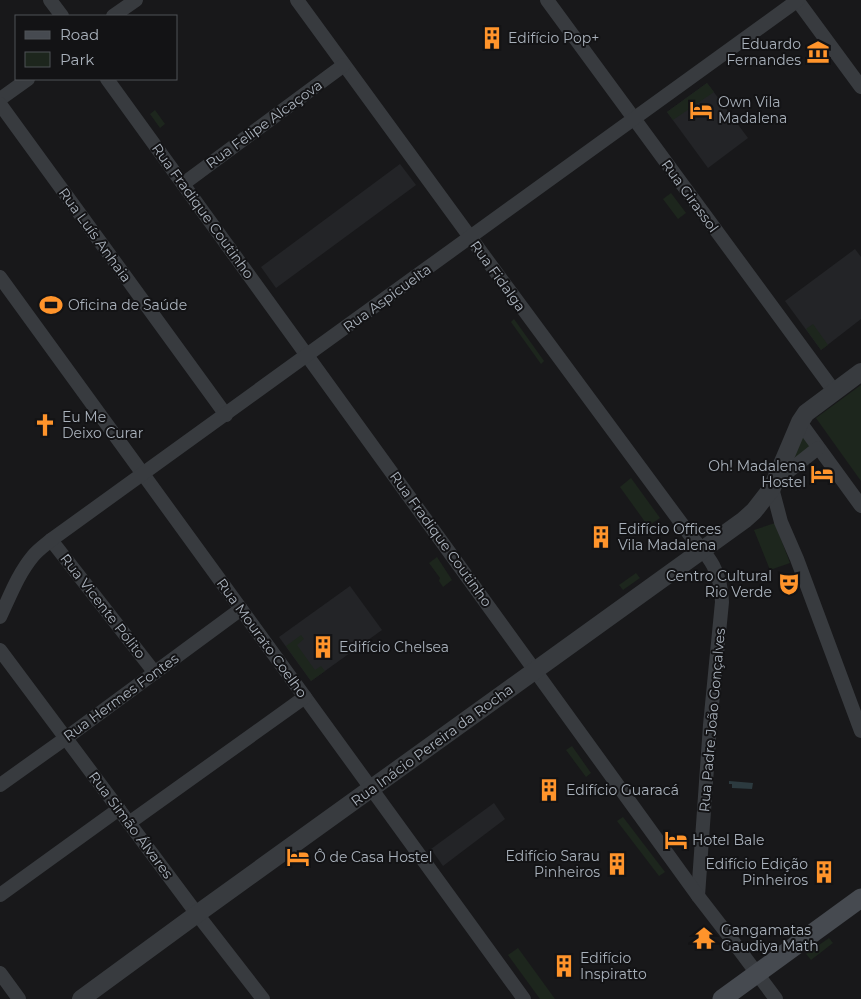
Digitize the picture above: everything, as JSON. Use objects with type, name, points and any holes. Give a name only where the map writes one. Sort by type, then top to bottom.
[{"type":"main road","points":[[722,999],[861,898]]},
{"type":"street","points":[[50,0],[61,15]]},
{"type":"street","points":[[115,15],[136,0]]},
{"type":"street","name":"Rua Fidalga","points":[[297,0],[649,480],[690,535],[703,549]]},
{"type":"street","points":[[798,0],[861,87]]},
{"type":"street","name":"Rua Aspicuelta","points":[[0,617],[25,566],[34,554],[51,540],[798,0]]},
{"type":"street","name":"Rua Girassol","points":[[551,1],[633,118],[834,391]]},
{"type":"street","name":"Rua Felipe Alcaçova","points":[[183,184],[344,65]]},
{"type":"street","points":[[0,99],[27,80]]},
{"type":"street","name":"Rua Fradique Coutinho","points":[[108,80],[698,896],[776,999]]},
{"type":"street","name":"Rua Luís Anhaia","points":[[0,104],[226,415]]},
{"type":"street","name":"Rua Mourato Coelho","points":[[0,277],[524,999]]},
{"type":"street","name":"Rua Inácio Pereira da Rocha","points":[[81,999],[744,520],[754,511],[773,485],[800,422],[806,413],[861,372]]},
{"type":"street","points":[[800,422],[861,506]]},
{"type":"street","name":"Rua Inácio Pereira da Rocha","points":[[773,485],[818,448]]},
{"type":"street","points":[[773,485],[781,522],[797,559],[861,731]]},
{"type":"street","points":[[754,511],[770,514],[781,522]]},
{"type":"street","name":"Rua Vicente Pólito","points":[[51,540],[155,672]]},
{"type":"street","name":"Rua Padre João Gonçalves","points":[[698,896],[710,725],[722,602],[718,575],[703,549]]},
{"type":"street","name":"Rua Hermes Fontes","points":[[0,785],[241,609]]},
{"type":"street","name":"Rua Simão Álvares","points":[[0,650],[197,914],[263,999]]},
{"type":"street","points":[[129,823],[305,697]]},
{"type":"street","points":[[0,895],[119,809]]},
{"type":"street","points":[[0,973],[19,999]]},
{"type":"shaded area","points":[[707,83],[748,138],[708,168],[667,112]]},
{"type":"shaded area","points":[[400,164],[416,185],[276,288],[261,267]]},
{"type":"shaded area","points":[[855,249],[861,257],[861,319],[821,350],[785,301]]},
{"type":"shaded area","points":[[350,586],[382,630],[311,681],[279,637]]},
{"type":"shaded area","points":[[729,781],[753,783],[752,789],[732,788],[732,784],[729,784]]},
{"type":"shaded area","points":[[494,803],[505,819],[443,866],[431,849]]},
{"type":"green space","points":[[707,83],[714,92],[673,120],[667,112]]},
{"type":"green space","points":[[155,110],[165,124],[160,128],[150,114]]},
{"type":"green space","points":[[671,193],[686,213],[678,219],[663,199]]},
{"type":"green space","points":[[514,319],[544,361],[541,364],[511,322]]},
{"type":"green space","points":[[813,324],[828,345],[821,350],[806,329]]},
{"type":"green space","points":[[861,385],[861,481],[816,418]]},
{"type":"green space","points":[[801,432],[813,448],[783,472]]},
{"type":"green space","points":[[631,478],[660,518],[648,526],[620,487]]},
{"type":"green space","points":[[775,523],[790,563],[770,570],[754,530]]},
{"type":"green space","points":[[437,557],[452,580],[443,587],[439,581],[440,578],[429,563]]},
{"type":"green space","points":[[636,573],[640,578],[623,590],[619,585]]},
{"type":"green space","points":[[301,635],[304,639],[297,645],[315,670],[321,666],[325,671],[311,681],[286,646]]},
{"type":"green space","points":[[572,746],[591,773],[586,777],[566,750]]},
{"type":"green space","points":[[623,817],[665,872],[659,876],[617,821]]},
{"type":"green space","points":[[829,938],[833,943],[811,960],[806,954]]},
{"type":"green space","points":[[518,948],[555,999],[540,999],[508,955]]},
{"type":"place","name":"Edifício Pop+","points":[[492,38]]},
{"type":"place","name":"Eduardo Fernandes","points":[[818,52]]},
{"type":"place","name":"Own Vila Madalena","points":[[701,110]]},
{"type":"place","name":"Oficina de Saúde","points":[[51,305]]},
{"type":"place","name":"Eu Me Deixo Curar","points":[[45,425]]},
{"type":"place","name":"Oh! Madalena Hostel","points":[[822,474]]},
{"type":"place","name":"Edifício Offices Vila Madalena","points":[[601,537]]},
{"type":"place","name":"Centro Cultural Rio Verde","points":[[789,584]]},
{"type":"place","name":"Edifício Chelsea","points":[[323,647]]},
{"type":"place","name":"Edifício Guaracá","points":[[549,790]]},
{"type":"place","name":"Hotel Bale","points":[[676,840]]},
{"type":"place","name":"Ô de Casa Hostel","points":[[298,857]]},
{"type":"place","name":"Edifício Sarau Pinheiros","points":[[617,864]]},
{"type":"place","name":"Edifício Edição Pinheiros","points":[[824,872]]},
{"type":"place","name":"Gangamatas Gaudiya Math","points":[[704,938]]},
{"type":"place","name":"Edifício Inspiratto","points":[[564,966]]}]
